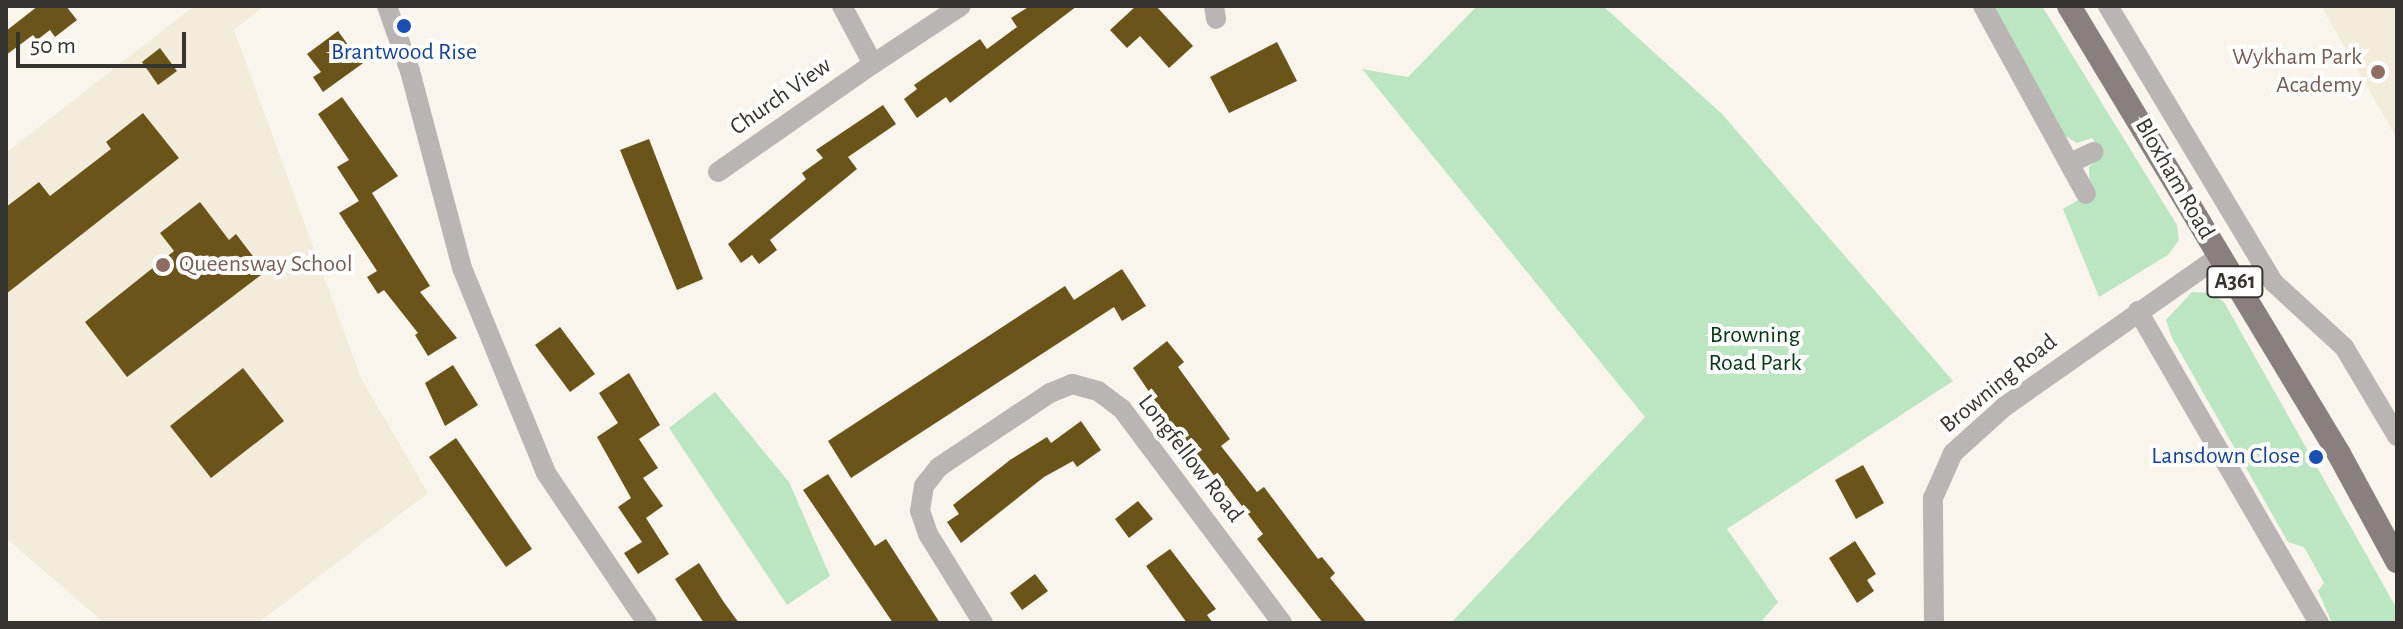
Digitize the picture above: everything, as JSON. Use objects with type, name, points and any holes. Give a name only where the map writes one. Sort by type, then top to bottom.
[{"type":"main road","name":"Bloxham Road","points":[[2069,6],[2220,256],[2397,561]]},
{"type":"street","points":[[387,6],[410,71],[462,268],[546,473],[647,623]]},
{"type":"street","points":[[842,6],[873,64]]},
{"type":"street","name":"Church View","points":[[718,172],[961,6]]},
{"type":"street","points":[[1983,6],[2086,194]]},
{"type":"street","name":"Bloxham Road","points":[[2108,6],[2273,282],[2344,347],[2397,436]]},
{"type":"street","points":[[2070,163],[2094,152]]},
{"type":"street","name":"Browning Road","points":[[1934,623],[1933,498],[1953,453],[2004,407],[2220,256]]},
{"type":"street","points":[[2138,311],[2319,623]]},
{"type":"street","name":"Longfellow Road","points":[[983,623],[928,534],[920,511],[924,486],[951,459],[1050,393],[1072,384],[1098,391],[1122,409],[1282,623]]},
{"type":"shaded area","name":"Queensway School","points":[[194,6],[264,6],[234,30],[361,378],[428,493],[258,623],[104,623],[6,538],[6,153]]},
{"type":"shaded area","name":"Wykham Park Academy","points":[[2321,6],[2397,6],[2397,139]]},
{"type":"green space","name":"Browning Road Park","points":[[1477,6],[1603,6],[1722,114],[1953,381],[1727,529],[1778,602],[1760,623],[1451,623],[1645,417],[1362,69],[1408,77]]},
{"type":"green space","points":[[1993,6],[2042,6],[2177,225],[2179,240],[2168,255],[2099,297],[2063,209],[2090,193],[2089,167],[2102,156],[2092,138],[2077,143],[2063,135]]},
{"type":"green space","points":[[2192,292],[2209,293],[2224,302],[2397,609],[2397,623],[2332,623],[2318,591],[2324,583],[2304,547],[2288,542],[2172,338],[2166,320]]},
{"type":"green space","points":[[715,392],[789,482],[830,576],[787,605],[669,428]]},
{"type":"building","points":[[38,6],[66,6],[77,20],[55,37],[50,30],[37,40],[33,35],[6,55],[6,31]]},
{"type":"building","points":[[1030,6],[1077,6],[950,103],[946,97],[917,118],[904,99],[917,89],[914,85],[980,39],[987,49],[1017,27],[1011,18]]},
{"type":"building","points":[[1136,6],[1156,6],[1193,46],[1169,68],[1140,36],[1127,48],[1110,30]]},
{"type":"building","points":[[338,31],[351,49],[349,56],[358,50],[366,61],[323,92],[313,77],[321,72],[307,54]]},
{"type":"building","points":[[1277,42],[1297,81],[1229,113],[1210,77]]},
{"type":"building","points":[[160,48],[177,71],[158,85],[142,62]]},
{"type":"building","points":[[342,97],[398,176],[372,193],[430,286],[420,292],[457,338],[428,356],[415,335],[418,333],[384,290],[378,294],[367,277],[377,271],[339,213],[359,201],[337,167],[349,160],[318,114]]},
{"type":"building","points":[[883,105],[896,124],[848,157],[857,169],[770,240],[777,250],[759,264],[752,255],[741,263],[728,244],[806,179],[802,173],[823,158],[816,150]]},
{"type":"building","points":[[143,113],[179,158],[6,294],[6,207],[39,182],[50,196],[111,149],[106,142]]},
{"type":"building","points":[[649,139],[703,279],[677,290],[620,150]]},
{"type":"building","points":[[200,202],[229,240],[236,234],[265,272],[127,377],[85,322],[174,251],[160,233]]},
{"type":"building","points":[[1122,269],[1146,306],[1122,321],[1114,307],[851,478],[828,441],[1065,286],[1074,300]]},
{"type":"building","points":[[560,327],[595,374],[570,392],[535,345]]},
{"type":"building","points":[[1167,341],[1184,362],[1178,367],[1230,439],[1221,446],[1257,492],[1264,487],[1318,559],[1322,557],[1335,573],[1330,578],[1367,623],[1323,623],[1257,539],[1263,534],[1226,485],[1220,490],[1183,442],[1133,368]]},
{"type":"building","points":[[453,365],[478,405],[445,426],[425,383]]},
{"type":"building","points":[[243,368],[284,421],[211,478],[170,426]]},
{"type":"building","points":[[629,373],[660,425],[639,439],[658,468],[643,478],[663,506],[646,518],[669,554],[638,574],[624,553],[642,542],[618,507],[631,498],[597,437],[618,423],[599,393]]},
{"type":"building","points":[[1081,421],[1101,450],[1077,467],[1073,461],[1044,477],[961,543],[947,522],[959,514],[953,505],[1010,460],[1047,437],[1051,443]]},
{"type":"building","points":[[456,438],[532,549],[506,567],[429,457]]},
{"type":"building","points":[[1863,465],[1884,503],[1856,519],[1835,480]]},
{"type":"building","points":[[828,474],[875,546],[886,539],[940,623],[893,623],[803,490]]},
{"type":"building","points":[[1138,501],[1153,519],[1129,538],[1115,519]]},
{"type":"building","points":[[1855,541],[1876,574],[1867,580],[1874,591],[1857,603],[1829,558]]},
{"type":"building","points":[[1170,549],[1216,609],[1207,615],[1213,623],[1187,623],[1146,566]]},
{"type":"building","points":[[699,563],[739,623],[704,623],[675,579]]},
{"type":"building","points":[[1035,574],[1048,591],[1022,610],[1010,593]]},
{"type":"place","name":"Brantwood Rise","points":[[404,26]]},
{"type":"place","name":"Wykham Park Academy","points":[[2378,72]]},
{"type":"place","name":"Queensway School","points":[[163,265]]},
{"type":"place","name":"Lansdown Close","points":[[2316,457]]}]
